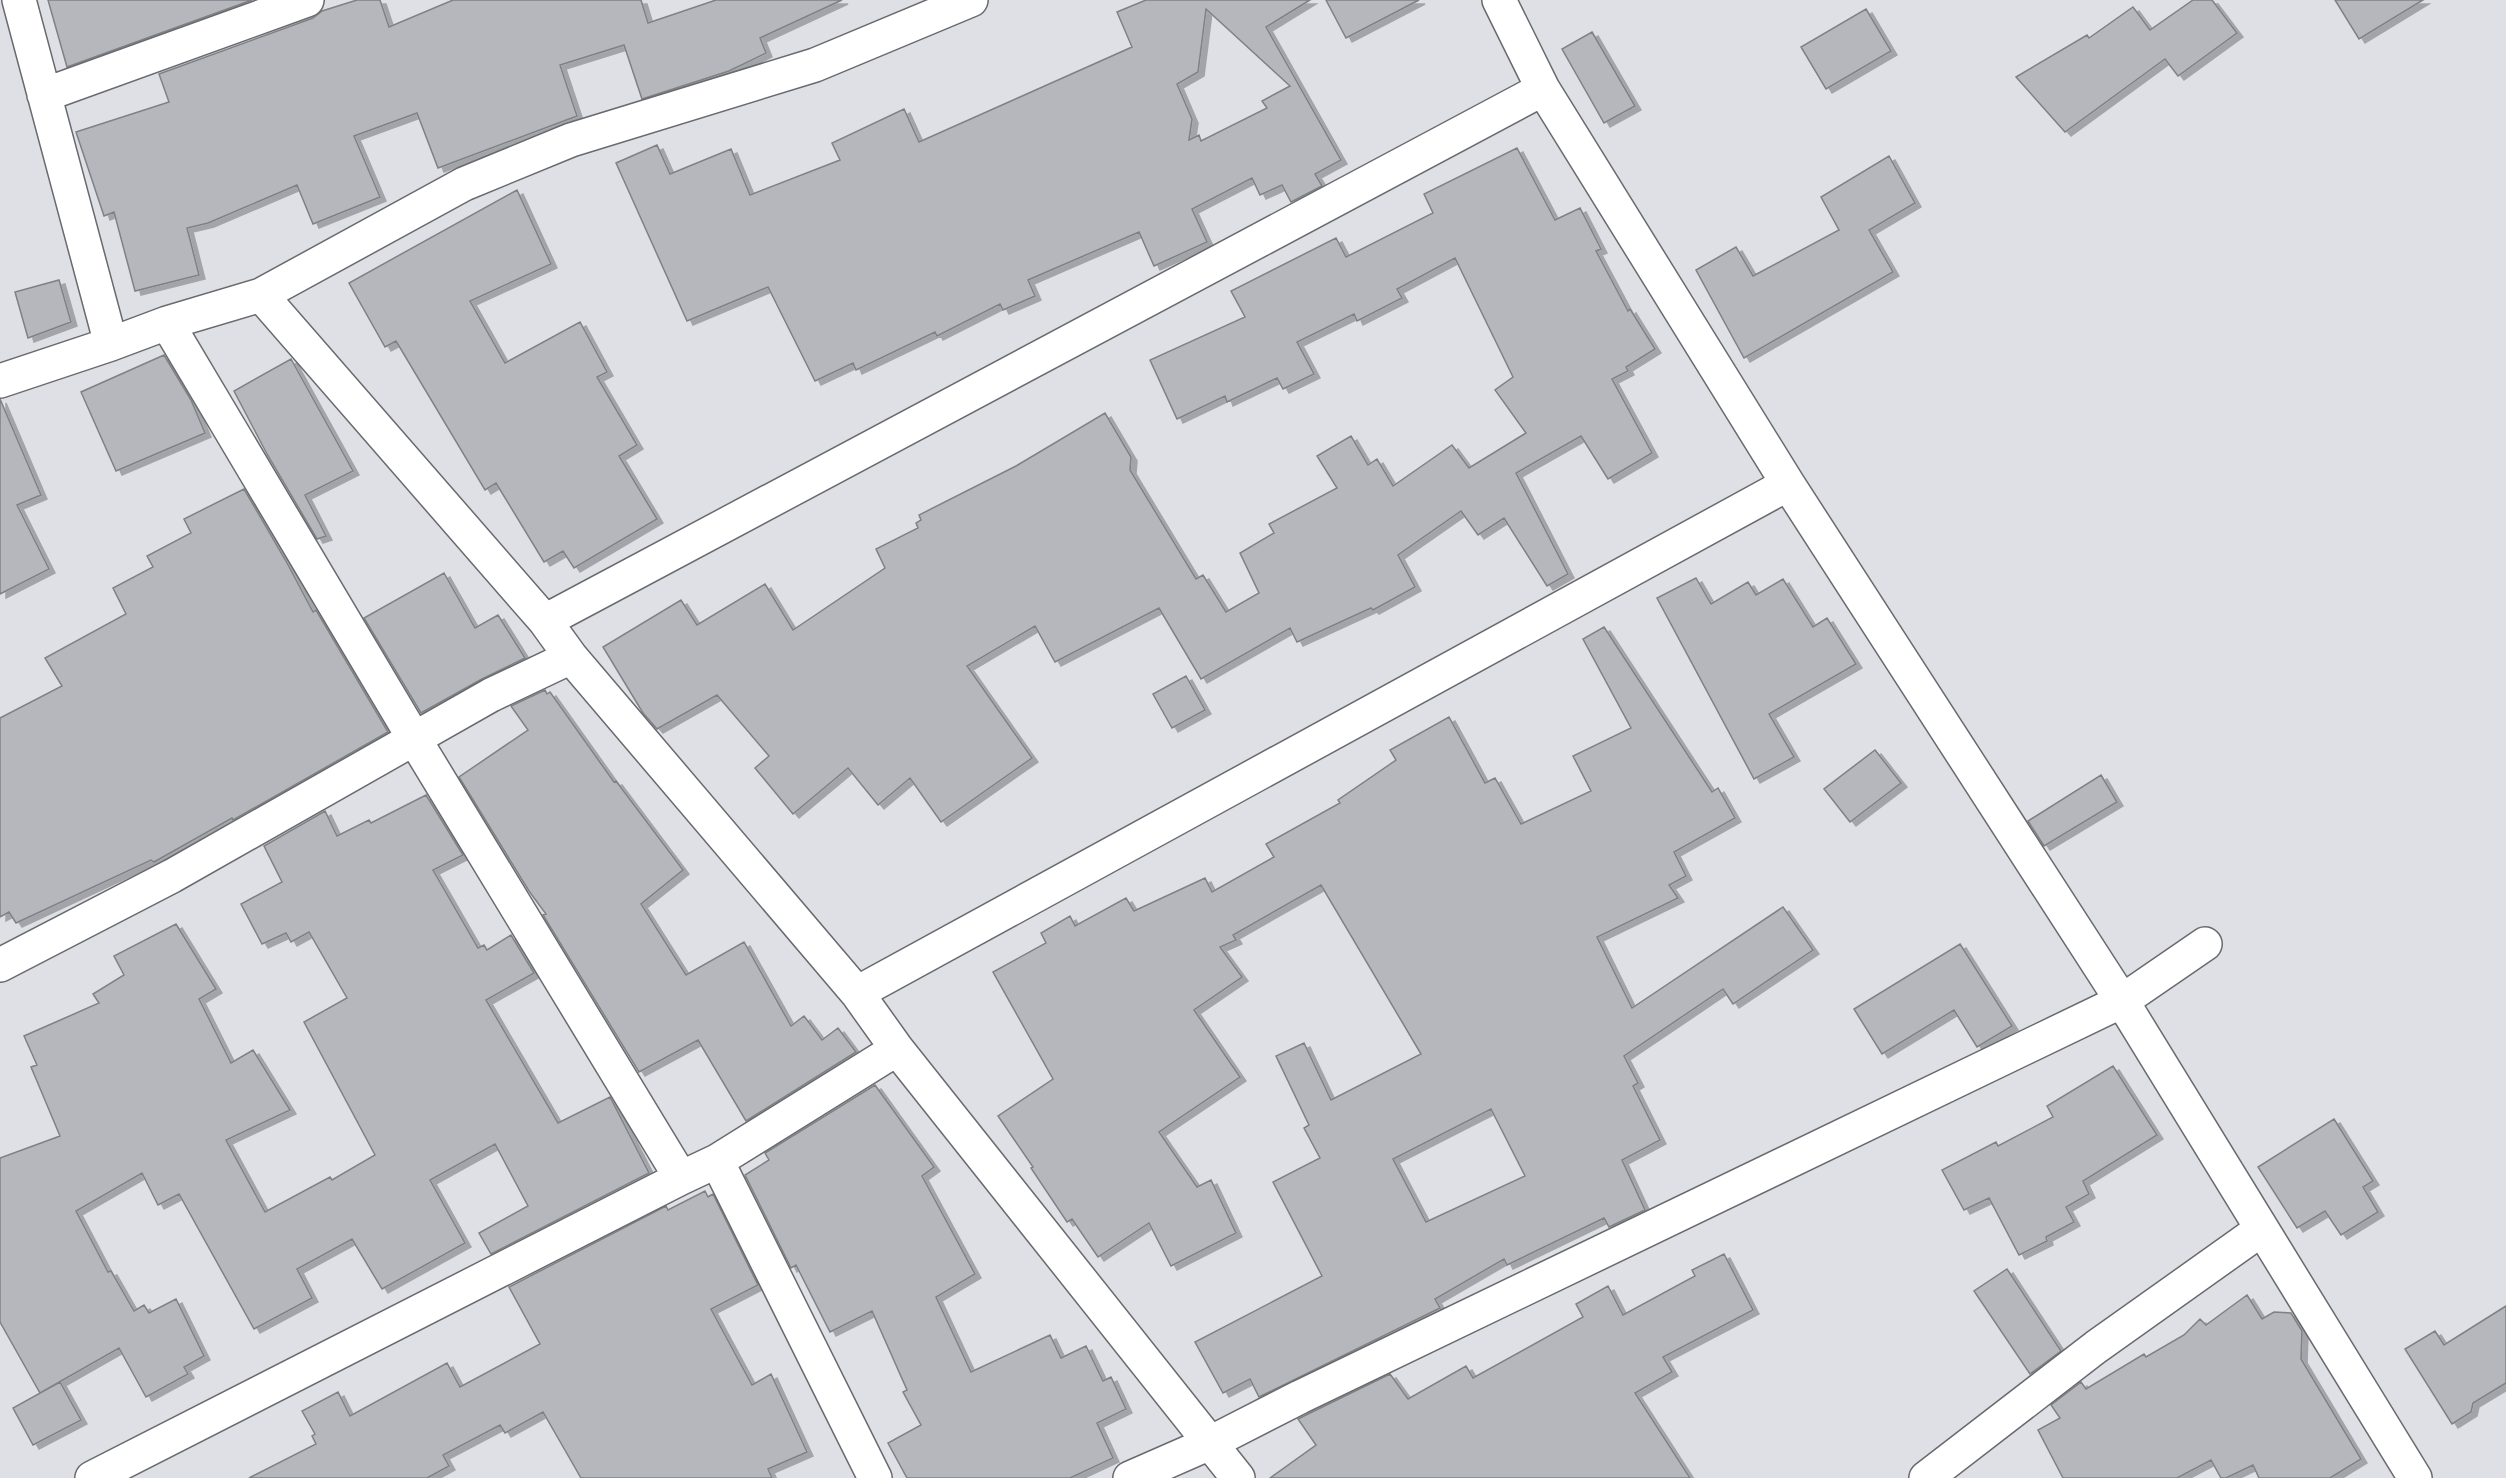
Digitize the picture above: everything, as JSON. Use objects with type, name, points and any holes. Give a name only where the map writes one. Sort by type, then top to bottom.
[{"type":"street","points":[[19,0],[111,344]]},
{"type":"street","points":[[45,95],[307,0]]},
{"type":"street","points":[[0,381],[168,323],[261,296],[464,184],[571,140],[815,64],[971,0]]},
{"type":"street","points":[[1499,0],[1543,89],[1788,484],[2122,1001],[2415,1478]]},
{"type":"street","points":[[545,621],[1543,89]]},
{"type":"street","points":[[261,296],[545,621],[571,657],[856,993],[897,1049],[1238,1478]]},
{"type":"street","points":[[168,323],[415,740],[681,1178]]},
{"type":"street","points":[[856,993],[1788,484]]},
{"type":"street","points":[[0,965],[172,876],[415,740],[490,695],[571,657]]},
{"type":"street","points":[[1130,1478],[1210,1443],[1300,1396],[2122,1001],[2205,944]]},
{"type":"street","points":[[92,1478],[717,1161],[897,1049]]},
{"type":"street","points":[[717,1161],[875,1478]]},
{"type":"street","points":[[1926,1478],[2096,1347],[2262,1229]]},
{"type":"building","points":[[48,0],[252,0],[67,67]]},
{"type":"building","points":[[357,0],[380,0],[389,27],[453,0],[641,0],[648,23],[716,0],[842,0],[760,38],[766,53],[729,71],[642,99],[624,45],[560,65],[577,116],[438,168],[417,113],[354,136],[380,197],[313,224],[297,185],[208,223],[187,228],[199,275],[135,291],[114,212],[104,216],[76,132],[169,102],[159,74],[313,18],[322,11]]},
{"type":"building","points":[[1146,0],[1310,0],[1266,27],[1341,160],[1315,174],[1322,186],[1291,202],[1282,185],[1260,195],[1252,178],[1192,209],[1207,242],[1154,266],[1139,232],[1028,280],[1035,296],[1003,310],[1000,304],[937,336],[935,332],[856,370],[853,363],[815,381],[768,287],[687,321],[616,163],[657,145],[670,174],[731,149],[750,195],[840,160],[832,143],[904,109],[919,142],[1132,47],[1117,12]],"holes":[[[1206,9],[1290,86],[1262,101],[1267,108],[1201,141],[1199,135],[1189,140],[1192,119],[1177,84],[1198,72]]]},
{"type":"building","points":[[1326,0],[1419,0],[1346,38]]},
{"type":"building","points":[[2193,0],[2212,0],[2237,33],[2178,76],[2165,59],[2065,132],[2016,77],[2087,35],[2089,38],[2133,7],[2150,30]]},
{"type":"building","points":[[2335,0],[2423,0],[2359,39]]},
{"type":"building","points":[[1866,9],[1891,51],[1826,89],[1801,47]]},
{"type":"building","points":[[1592,32],[1635,106],[1604,123],[1562,49]]},
{"type":"building","points":[[1517,148],[1555,220],[1580,208],[1601,249],[1596,251],[1628,311],[1630,309],[1655,349],[1626,367],[1628,371],[1612,379],[1652,453],[1608,479],[1581,436],[1516,473],[1568,574],[1547,586],[1504,518],[1478,535],[1461,511],[1398,555],[1415,587],[1373,610],[1371,608],[1297,642],[1290,628],[1201,679],[1159,608],[1055,662],[1035,626],[967,666],[1032,758],[941,822],[910,778],[878,805],[848,768],[793,814],[755,768],[769,756],[717,695],[657,729],[643,713],[603,647],[681,600],[697,625],[765,584],[793,630],[885,568],[876,549],[918,528],[916,523],[921,520],[919,515],[1016,466],[1105,413],[1131,457],[1130,470],[1196,579],[1203,575],[1226,612],[1259,593],[1240,553],[1274,533],[1269,524],[1337,488],[1317,456],[1351,436],[1368,465],[1377,459],[1393,486],[1452,445],[1469,468],[1526,433],[1495,390],[1513,377],[1455,258],[1397,289],[1402,298],[1357,321],[1354,314],[1297,342],[1314,374],[1283,389],[1277,378],[1227,402],[1225,396],[1177,419],[1150,360],[1245,317],[1231,291],[1336,238],[1346,257],[1433,213],[1424,194]]},
{"type":"building","points":[[1889,156],[1915,203],[1869,230],[1893,272],[1744,358],[1696,270],[1736,247],[1753,276],[1839,230],[1821,197]]},
{"type":"building","points":[[517,190],[551,264],[470,301],[505,363],[580,322],[607,372],[597,377],[637,445],[619,456],[657,519],[574,568],[563,551],[544,562],[496,483],[485,490],[396,341],[385,347],[349,283]]},
{"type":"building","points":[[59,280],[71,322],[28,338],[15,292]]},
{"type":"building","points":[[164,355],[191,400],[205,433],[116,471],[81,392]]},
{"type":"building","points":[[291,359],[353,471],[305,495],[326,536],[317,539],[267,454],[234,391]]},
{"type":"building","points":[[0,399],[41,495],[17,505],[49,569],[0,594]]},
{"type":"building","points":[[244,489],[313,612],[316,610],[388,732],[154,862],[151,860],[16,923],[9,912],[0,917],[0,718],[62,686],[45,658],[126,614],[113,588],[153,567],[147,556],[191,533],[184,519]]},
{"type":"building","points":[[444,573],[475,628],[498,615],[525,658],[421,713],[364,618]]},
{"type":"building","points":[[1696,578],[1711,604],[1748,582],[1756,595],[1783,579],[1813,627],[1827,618],[1856,664],[1769,714],[1794,757],[1754,779],[1657,598]]},
{"type":"building","points":[[1604,627],[1712,792],[1718,788],[1735,818],[1674,852],[1686,876],[1669,885],[1678,898],[1597,937],[1632,1008],[1783,907],[1813,950],[1733,1004],[1723,989],[1624,1056],[1638,1083],[1633,1086],[1660,1140],[1622,1160],[1645,1210],[1609,1227],[1604,1218],[1507,1265],[1504,1259],[1435,1299],[1440,1308],[1259,1397],[1250,1379],[1223,1393],[1195,1342],[1322,1276],[1273,1182],[1320,1158],[1304,1128],[1309,1125],[1276,1056],[1304,1043],[1331,1100],[1421,1054],[1321,885],[1233,935],[1236,940],[1220,947],[1242,977],[1194,1010],[1240,1077],[1159,1132],[1197,1187],[1211,1180],[1236,1233],[1171,1266],[1149,1223],[1098,1257],[1072,1219],[1067,1222],[998,1116],[1053,1079],[993,972],[1046,943],[1041,933],[1070,916],[1075,926],[1126,898],[1134,911],[1205,878],[1212,892],[1274,857],[1266,844],[1340,803],[1338,800],[1396,760],[1390,750],[1449,717],[1485,783],[1495,778],[1521,824],[1591,791],[1573,756],[1631,728],[1583,639]],"holes":[[[1491,1109],[1525,1176],[1426,1222],[1393,1159]]]},
{"type":"building","points":[[1186,676],[1205,710],[1172,728],[1153,694]]},
{"type":"building","points":[[545,690],[547,694],[550,692],[614,782],[616,781],[683,870],[641,904],[686,975],[744,942],[791,1026],[804,1016],[822,1040],[838,1028],[856,1052],[746,1121],[698,1040],[639,1072],[543,915],[546,914],[529,891],[459,777],[528,730],[511,706]]},
{"type":"building","points":[[1875,750],[1901,783],[1850,822],[1824,789]]},
{"type":"building","points":[[2101,775],[2117,802],[2044,846],[2028,821]]},
{"type":"building","points":[[426,795],[463,855],[433,870],[478,948],[484,945],[487,950],[511,935],[534,973],[486,1000],[558,1123],[610,1097],[649,1173],[491,1254],[479,1233],[528,1206],[495,1144],[430,1180],[465,1243],[382,1289],[352,1239],[297,1269],[312,1298],[254,1329],[179,1194],[158,1205],[142,1173],[76,1211],[108,1272],[111,1271],[134,1311],[144,1305],[149,1313],[176,1299],[204,1356],[184,1367],[188,1374],[146,1397],[119,1348],[40,1393],[0,1322],[0,1158],[60,1136],[31,1067],[37,1065],[24,1036],[99,1003],[93,994],[124,975],[114,956],[176,924],[216,989],[199,999],[231,1063],[253,1050],[290,1110],[226,1140],[265,1212],[330,1177],[332,1180],[375,1155],[304,1022],[347,998],[309,932],[291,942],[286,933],[262,944],[241,904],[282,882],[264,846],[325,811],[337,836],[369,820],[371,823]]},
{"type":"building","points":[[1960,944],[2012,1026],[1977,1047],[1954,1010],[1882,1054],[1854,1009]]},
{"type":"building","points":[[2113,1066],[2157,1135],[2083,1181],[2089,1194],[2066,1207],[2074,1222],[2046,1237],[2047,1241],[2019,1255],[1989,1198],[1964,1210],[1942,1170],[1996,1142],[1998,1146],[2053,1117],[2047,1106]]},
{"type":"building","points":[[875,1085],[934,1167],[922,1176],[975,1274],[936,1297],[971,1372],[1050,1335],[1061,1358],[1086,1346],[1103,1381],[1111,1377],[1126,1409],[1097,1423],[1113,1458],[1070,1478],[907,1478],[888,1443],[921,1425],[903,1392],[907,1390],[872,1311],[830,1332],[796,1265],[791,1268],[745,1175],[769,1160],[765,1153]]},
{"type":"building","points":[[2334,1119],[2373,1181],[2363,1187],[2378,1212],[2341,1235],[2325,1211],[2297,1228],[2258,1167]]},
{"type":"building","points":[[705,1191],[708,1197],[713,1194],[758,1285],[711,1309],[752,1385],[771,1374],[807,1452],[768,1469],[772,1478],[581,1478],[543,1412],[505,1433],[500,1425],[443,1455],[449,1466],[427,1478],[249,1478],[316,1444],[312,1436],[315,1434],[302,1411],[338,1392],[350,1416],[447,1363],[460,1387],[540,1344],[509,1287],[666,1206],[668,1210]]},
{"type":"building","points":[[1724,1254],[1753,1310],[1663,1357],[1672,1372],[1635,1393],[1690,1478],[1270,1478],[1316,1445],[1298,1419],[1308,1414],[1390,1374],[1408,1399],[1466,1366],[1473,1378],[1583,1317],[1576,1304],[1608,1286],[1623,1315],[1695,1276],[1692,1270]]},
{"type":"building","points":[[2007,1269],[2061,1351],[2030,1374],[1974,1291]]},
{"type":"building","points":[[2247,1295],[2262,1319],[2274,1312],[2291,1313],[2302,1331],[2301,1359],[2361,1459],[2330,1478],[2259,1478],[2253,1465],[2226,1478],[2221,1478],[2211,1460],[2177,1478],[2063,1478],[2038,1430],[2060,1418],[2051,1405],[2081,1382],[2086,1389],[2144,1354],[2146,1357],[2184,1335],[2200,1319],[2206,1325]]},
{"type":"building","points":[[2506,1306],[2506,1383],[2473,1403],[2471,1412],[2452,1424],[2405,1349],[2435,1331],[2444,1345]]},
{"type":"building","points":[[60,1382],[81,1420],[33,1445],[13,1408]]}]
